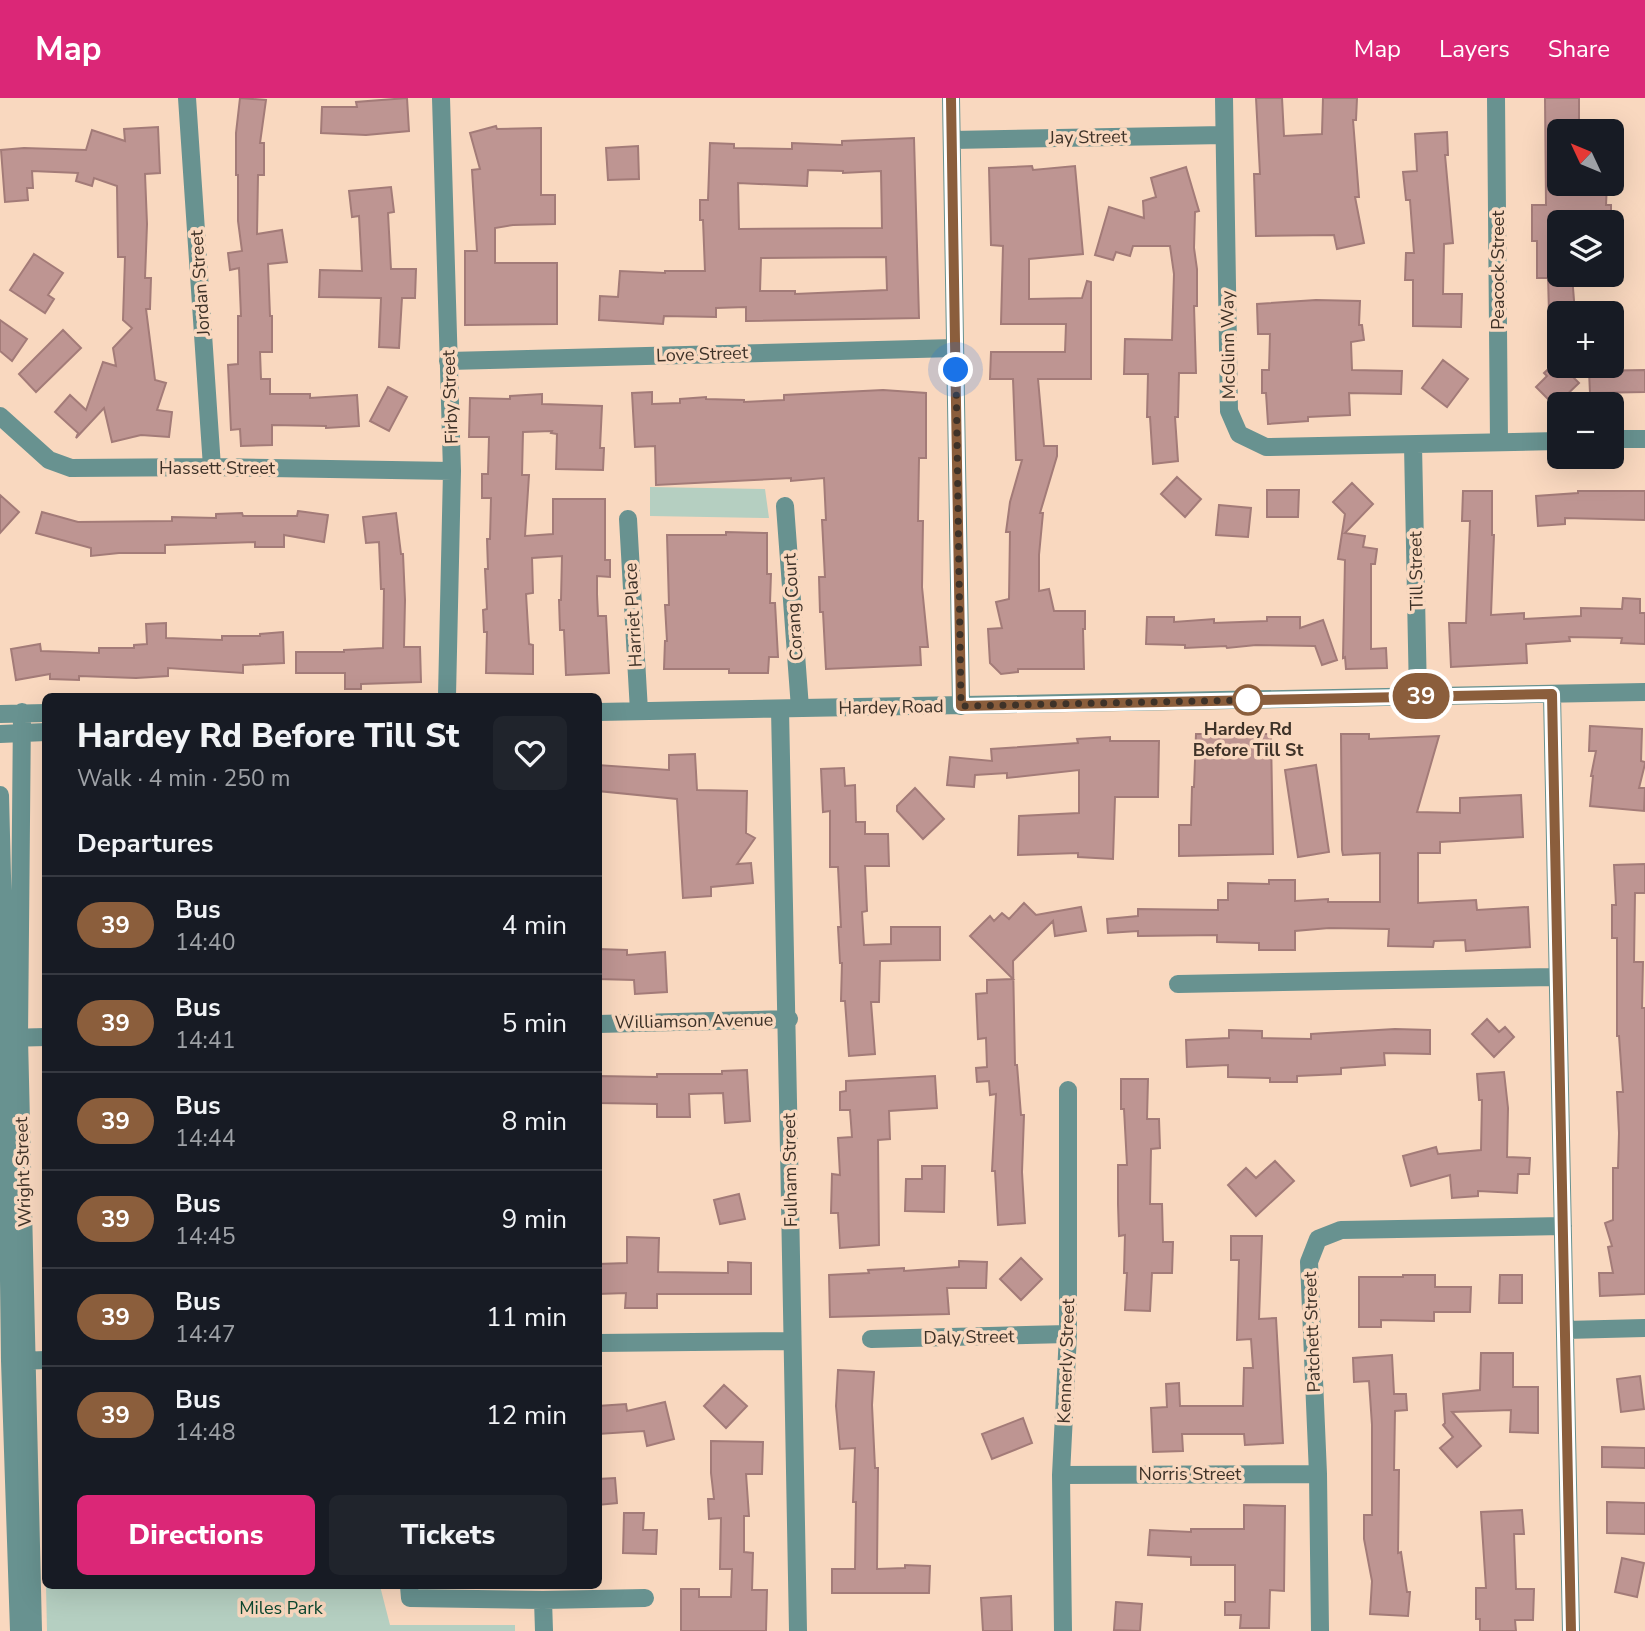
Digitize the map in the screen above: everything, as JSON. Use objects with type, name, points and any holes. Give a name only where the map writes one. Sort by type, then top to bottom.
[{"type":"street","name":"Jordan Street","points":[[187,98],[212,467]]},
{"type":"street","name":"Firby Street","points":[[441,98],[452,471],[447,693]]},
{"type":"street","points":[[951,98],[961,706]]},
{"type":"street","name":"McGlinn Way","points":[[1224,98],[1229,411],[1239,434],[1266,447],[1547,441]]},
{"type":"street","name":"Peacock Street","points":[[1496,98],[1499,442]]},
{"type":"street","name":"Jay Street","points":[[952,140],[1224,135]]},
{"type":"street","name":"Love Street","points":[[449,362],[955,348]]},
{"type":"street","name":"Hassett Street","points":[[0,416],[49,460],[71,468],[212,467],[452,471]]},
{"type":"street","points":[[1624,439],[1645,439]]},
{"type":"street","name":"Till Street","points":[[1413,444],[1418,696]]},
{"type":"street","name":"Corang Court","points":[[785,506],[800,708]]},
{"type":"street","name":"Harriet Place","points":[[628,519],[639,711]]},
{"type":"street","name":"Hardey Road","points":[[602,712],[1645,692]]},
{"type":"street","points":[[1552,694],[1571,1631]]},
{"type":"street","name":"Fulham Street","points":[[780,709],[789,1019],[798,1631]]},
{"type":"street","name":"Wright Street","points":[[8,1038],[22,712]]},
{"type":"street","points":[[0,713],[42,713]]},
{"type":"street","points":[[0,734],[42,732]]},
{"type":"street","name":"Wright Street","points":[[0,795],[33,1631]]},
{"type":"street","points":[[1178,984],[1556,977]]},
{"type":"street","name":"Williamson Avenue","points":[[602,1024],[789,1019]]},
{"type":"street","points":[[8,1038],[42,1037]]},
{"type":"street","name":"Kennerly Street","points":[[1063,1631],[1061,1475],[1068,1334],[1069,1090]]},
{"type":"street","name":"Patchett Street","points":[[1320,1631],[1318,1474],[1309,1262],[1318,1239],[1341,1230],[1563,1226]]},
{"type":"street","points":[[1564,1330],[1645,1328]]},
{"type":"street","name":"Daly Street","points":[[871,1339],[1068,1334]]},
{"type":"street","points":[[602,1343],[792,1341]]},
{"type":"street","name":"Wright Street","points":[[19,1631],[21,1360]]},
{"type":"street","name":"Norris Street","points":[[1061,1475],[1318,1474]]},
{"type":"street","points":[[409,1589],[410,1598],[645,1598]]},
{"type":"street","points":[[543,1600],[544,1631]]},
{"type":"green space","points":[[650,487],[765,489],[769,518],[650,516]]},
{"type":"green space","name":"Miles Park","points":[[46,1589],[381,1589],[390,1625],[515,1625],[515,1631],[47,1631]]},
{"type":"building","points":[[240,98],[266,100],[260,143],[264,143],[264,175],[258,175],[257,234],[282,230],[287,262],[268,264],[272,352],[260,352],[261,379],[270,379],[270,394],[310,394],[310,398],[357,395],[359,426],[326,428],[272,425],[272,445],[241,446],[240,429],[231,430],[228,365],[238,364],[238,316],[241,316],[239,268],[230,270],[228,253],[242,251],[236,175],[236,133]]},
{"type":"building","points":[[407,98],[409,131],[366,135],[321,133],[322,107],[357,107],[356,102]]},
{"type":"building","points":[[1256,98],[1282,98],[1284,136],[1322,134],[1323,98],[1357,98],[1356,120],[1353,120],[1359,197],[1355,197],[1364,243],[1337,249],[1334,235],[1256,236],[1254,174],[1260,174]]},
{"type":"building","points":[[1545,98],[1579,98],[1579,119],[1547,119],[1547,196],[1606,196],[1606,205],[1611,205],[1611,210],[1547,210],[1547,278],[1537,278],[1537,241],[1532,241],[1532,205],[1546,205]]},
{"type":"building","points":[[496,126],[497,129],[541,128],[541,195],[555,195],[555,224],[495,228],[495,263],[557,263],[557,324],[465,325],[465,251],[477,251],[472,170],[480,169],[470,133]]},
{"type":"building","points":[[158,127],[160,173],[145,174],[145,278],[151,278],[150,309],[146,309],[155,380],[166,383],[157,410],[172,412],[169,437],[141,435],[112,442],[104,408],[76,438],[78,433],[55,412],[70,395],[86,410],[103,362],[116,366],[113,348],[132,328],[123,320],[125,257],[118,257],[117,186],[94,178],[92,186],[76,181],[78,173],[32,171],[33,188],[27,188],[28,200],[5,202],[1,150],[86,150],[92,130],[125,141],[124,129]]},
{"type":"building","points":[[1447,132],[1448,155],[1445,155],[1453,243],[1444,244],[1443,294],[1462,294],[1461,327],[1413,326],[1413,280],[1405,280],[1406,253],[1414,253],[1410,200],[1406,200],[1403,172],[1417,171],[1415,134]]},
{"type":"building","points":[[914,138],[919,318],[746,321],[746,307],[716,308],[716,317],[664,316],[663,324],[599,320],[600,296],[618,297],[620,271],[705,271],[700,200],[708,200],[710,143],[734,144],[734,148],[792,149],[792,143],[842,145],[842,141]],"holes":[[[808,170],[843,173],[881,171],[882,228],[739,229],[738,183],[807,186]],[[886,257],[887,290],[795,294],[795,291],[760,291],[761,258]]]},
{"type":"building","points":[[638,146],[639,179],[608,180],[606,148]]},
{"type":"building","points":[[1032,166],[1033,170],[1075,166],[1083,254],[1029,259],[1029,299],[1082,298],[1087,281],[1091,282],[1091,379],[1038,379],[1044,446],[1057,446],[1057,456],[1040,513],[1043,513],[1039,591],[1049,589],[1054,611],[1085,611],[1084,669],[1018,669],[1018,672],[1001,674],[990,663],[988,629],[1002,628],[996,602],[1009,599],[1010,532],[1006,532],[1010,502],[1022,460],[1016,460],[1013,379],[990,379],[991,352],[1065,352],[1066,324],[1001,324],[1003,246],[991,245],[989,168]]},
{"type":"building","points":[[1186,167],[1199,211],[1195,212],[1194,248],[1197,269],[1197,306],[1194,306],[1196,373],[1179,373],[1178,417],[1175,417],[1178,461],[1153,464],[1150,417],[1147,417],[1148,374],[1124,374],[1125,339],[1172,340],[1174,274],[1170,246],[1133,246],[1130,256],[1116,252],[1113,260],[1095,255],[1109,207],[1144,218],[1143,201],[1156,197],[1151,178]]},
{"type":"building","points":[[391,187],[394,212],[388,213],[391,269],[416,269],[415,298],[402,298],[399,348],[379,347],[381,298],[319,297],[320,270],[362,271],[359,216],[352,217],[349,191]]},
{"type":"building","points":[[34,254],[63,273],[48,295],[54,299],[45,313],[10,290]]},
{"type":"building","points":[[1548,287],[1573,287],[1574,301],[1549,301]]},
{"type":"building","points":[[1316,300],[1360,301],[1359,325],[1362,325],[1364,340],[1351,342],[1352,370],[1402,371],[1401,394],[1349,393],[1350,415],[1308,417],[1308,421],[1268,424],[1266,393],[1262,393],[1262,370],[1269,370],[1270,334],[1258,334],[1257,304]]},
{"type":"building","points":[[0,320],[27,339],[12,361],[0,351]]},
{"type":"building","points":[[63,330],[81,348],[36,392],[19,374]]},
{"type":"building","points":[[1443,360],[1468,379],[1447,407],[1422,388]]},
{"type":"building","points":[[1624,370],[1645,370],[1645,392],[1590,392],[1589,378],[1624,378]]},
{"type":"building","points":[[1547,376],[1574,378],[1579,383],[1570,392],[1547,392],[1547,398],[1536,387]]},
{"type":"building","points":[[388,387],[407,397],[389,431],[370,421]]},
{"type":"building","points":[[883,390],[926,393],[926,458],[919,458],[918,521],[923,521],[922,587],[928,647],[920,647],[921,665],[826,669],[819,577],[825,577],[822,520],[826,520],[824,478],[656,485],[655,446],[635,447],[632,393],[652,392],[652,404],[680,403],[680,399],[706,397],[744,402],[784,400],[784,395]]},
{"type":"building","points":[[542,394],[542,404],[602,406],[600,448],[604,448],[603,470],[556,469],[557,434],[551,433],[552,431],[523,432],[522,475],[529,475],[525,536],[553,534],[553,499],[605,499],[605,560],[610,560],[610,577],[597,576],[597,594],[598,616],[606,616],[609,673],[566,675],[564,630],[560,630],[562,556],[532,558],[533,593],[526,594],[529,644],[533,645],[533,674],[486,673],[487,632],[484,632],[483,610],[487,609],[485,569],[488,569],[487,539],[490,539],[491,498],[482,498],[482,474],[488,474],[489,437],[469,437],[470,398],[510,399],[510,396]]},
{"type":"building","points":[[1177,477],[1201,499],[1185,517],[1161,494]]},
{"type":"building","points":[[1352,483],[1373,504],[1345,533],[1365,536],[1363,547],[1377,549],[1375,564],[1371,564],[1371,649],[1386,648],[1387,668],[1346,669],[1345,657],[1343,658],[1345,560],[1338,559],[1345,514],[1333,502]]},
{"type":"building","points":[[1267,490],[1299,490],[1298,517],[1267,517]]},
{"type":"building","points":[[1463,491],[1492,491],[1494,535],[1491,615],[1524,613],[1524,619],[1581,616],[1581,608],[1622,609],[1623,598],[1640,599],[1640,613],[1645,613],[1645,644],[1621,643],[1622,638],[1569,637],[1570,641],[1526,644],[1527,663],[1451,667],[1449,623],[1466,623],[1470,521],[1462,521]]},
{"type":"building","points":[[1578,491],[1645,491],[1645,520],[1565,518],[1565,524],[1538,526],[1536,496]]},
{"type":"building","points":[[0,495],[19,512],[0,533]]},
{"type":"building","points":[[1219,505],[1251,508],[1248,537],[1216,535]]},
{"type":"building","points":[[298,511],[328,515],[324,542],[284,535],[284,547],[255,547],[255,542],[165,545],[165,553],[91,556],[91,548],[36,533],[42,512],[78,522],[172,521],[172,517],[216,518],[216,514],[242,513],[243,516],[297,516]]},
{"type":"building","points":[[396,513],[403,554],[404,647],[420,647],[421,682],[361,684],[361,689],[345,689],[345,673],[296,673],[296,652],[344,652],[383,648],[384,589],[381,589],[379,542],[366,543],[363,517]]},
{"type":"building","points":[[726,532],[767,533],[767,574],[771,574],[770,603],[775,603],[778,657],[769,657],[768,673],[729,673],[729,669],[664,669],[667,641],[665,605],[669,605],[667,535],[726,535]]},
{"type":"building","points":[[1147,617],[1174,617],[1174,622],[1214,619],[1214,623],[1267,621],[1267,617],[1300,617],[1300,628],[1323,620],[1337,660],[1322,665],[1315,646],[1185,648],[1185,645],[1146,644]]},
{"type":"building","points":[[166,623],[166,638],[222,640],[222,636],[260,636],[283,632],[284,663],[243,665],[243,673],[168,668],[168,676],[79,676],[79,680],[50,679],[50,674],[16,680],[11,649],[40,644],[41,651],[99,653],[99,648],[134,648],[134,645],[147,644],[146,624]]},
{"type":"building","points":[[1590,726],[1642,729],[1641,761],[1645,764],[1639,788],[1645,788],[1644,811],[1590,806],[1591,776],[1596,751],[1589,751]]},
{"type":"building","points":[[1196,734],[1271,734],[1273,854],[1179,856],[1179,825],[1191,825]]},
{"type":"building","points":[[1341,734],[1369,734],[1369,739],[1439,736],[1417,812],[1460,813],[1460,798],[1521,795],[1523,837],[1440,842],[1440,853],[1418,853],[1418,903],[1476,900],[1477,910],[1528,907],[1530,947],[1466,951],[1465,940],[1434,941],[1433,947],[1388,946],[1389,929],[1329,928],[1295,931],[1295,950],[1259,950],[1259,943],[1217,942],[1217,935],[1138,936],[1138,931],[1108,933],[1107,919],[1138,916],[1138,909],[1218,910],[1218,900],[1228,900],[1228,883],[1269,884],[1269,880],[1295,880],[1295,901],[1328,899],[1328,902],[1380,902],[1380,853],[1343,855]]},
{"type":"building","points":[[1110,737],[1110,741],[1159,741],[1158,797],[1115,797],[1113,859],[1078,857],[1078,853],[1018,855],[1019,816],[1079,813],[1079,770],[1007,778],[1007,773],[975,775],[974,787],[947,785],[950,757],[992,761],[991,749],[1078,743],[1077,739]]},
{"type":"building","points":[[695,754],[697,790],[747,791],[746,833],[755,838],[737,864],[751,863],[753,883],[711,887],[711,896],[683,898],[677,799],[602,791],[602,765],[669,770],[669,755]]},
{"type":"building","points":[[1316,765],[1329,852],[1298,857],[1285,770]]},
{"type":"building","points":[[844,768],[845,786],[855,785],[856,822],[865,822],[865,834],[888,834],[889,866],[865,866],[867,911],[862,912],[864,945],[891,944],[891,927],[940,927],[940,960],[880,961],[879,1002],[871,1002],[875,1054],[849,1056],[845,1001],[841,1001],[838,867],[830,867],[830,811],[823,812],[821,769]]},
{"type":"building","points":[[915,788],[944,819],[923,839],[897,811],[897,806]]},
{"type":"building","points":[[1645,864],[1645,893],[1635,893],[1634,962],[1643,962],[1642,1008],[1645,1008],[1645,1294],[1600,1296],[1599,1273],[1613,1273],[1608,1247],[1612,1246],[1605,1223],[1613,1220],[1613,1168],[1618,1168],[1617,1092],[1623,1092],[1617,1036],[1617,938],[1612,938],[1612,905],[1616,905],[1614,865]]},
{"type":"building","points":[[1024,903],[1036,915],[1081,907],[1086,931],[1055,936],[1053,921],[1013,961],[1015,1065],[1021,1115],[1024,1115],[1022,1172],[1025,1223],[998,1225],[995,1171],[992,1171],[996,1094],[990,1095],[989,1081],[977,1082],[976,1068],[987,1067],[986,1038],[978,1039],[976,994],[987,993],[987,980],[1013,979],[970,936],[990,916],[994,921],[1002,913],[1009,919]]},
{"type":"building","points":[[602,949],[627,950],[627,955],[665,952],[667,992],[635,994],[634,980],[602,979]]},
{"type":"building","points":[[1487,1019],[1499,1032],[1505,1027],[1514,1037],[1494,1057],[1472,1034]]},
{"type":"building","points":[[1395,1029],[1430,1030],[1430,1054],[1384,1053],[1385,1065],[1341,1068],[1341,1074],[1297,1076],[1297,1082],[1228,1077],[1228,1065],[1187,1067],[1186,1040],[1229,1038],[1229,1030],[1262,1031],[1262,1038],[1311,1039],[1311,1034]]},
{"type":"building","points":[[747,1070],[750,1121],[725,1123],[723,1093],[689,1094],[690,1117],[657,1117],[657,1104],[602,1103],[602,1076],[657,1077],[657,1074],[722,1074],[722,1071]]},
{"type":"building","points":[[1504,1072],[1508,1108],[1507,1157],[1530,1158],[1529,1174],[1518,1174],[1517,1193],[1478,1191],[1478,1196],[1452,1198],[1450,1175],[1411,1186],[1403,1156],[1436,1147],[1438,1154],[1481,1150],[1482,1100],[1479,1100],[1477,1074]]},
{"type":"building","points":[[935,1076],[937,1108],[889,1111],[890,1139],[878,1140],[879,1245],[840,1248],[838,1213],[831,1213],[832,1174],[840,1175],[838,1138],[852,1137],[850,1110],[840,1110],[840,1092],[846,1091],[846,1081]]},
{"type":"building","points":[[1121,1079],[1148,1079],[1147,1119],[1159,1119],[1160,1148],[1151,1149],[1150,1204],[1162,1204],[1163,1242],[1173,1242],[1172,1273],[1152,1273],[1150,1311],[1125,1310],[1125,1235],[1119,1236],[1118,1204],[1118,1165],[1127,1165]]},
{"type":"building","points":[[1275,1161],[1294,1181],[1256,1216],[1228,1185],[1246,1168],[1256,1178]]},
{"type":"building","points":[[922,1166],[945,1166],[944,1212],[905,1211],[906,1179],[922,1179]]},
{"type":"building","points":[[739,1194],[745,1219],[720,1224],[714,1200]]},
{"type":"building","points":[[1231,1236],[1262,1236],[1259,1319],[1276,1318],[1283,1443],[1245,1445],[1244,1434],[1182,1434],[1183,1451],[1153,1452],[1151,1408],[1167,1407],[1166,1384],[1179,1383],[1180,1406],[1243,1406],[1244,1368],[1253,1368],[1251,1339],[1237,1340],[1239,1260],[1231,1260]]},
{"type":"building","points":[[627,1237],[659,1238],[658,1272],[728,1273],[728,1262],[751,1263],[751,1294],[657,1294],[657,1308],[625,1308],[626,1293],[602,1294],[602,1264],[627,1263]]},
{"type":"building","points":[[1021,1258],[1042,1279],[1021,1300],[1000,1279]]},
{"type":"building","points":[[959,1261],[987,1262],[986,1288],[947,1288],[949,1314],[830,1317],[829,1275],[869,1273],[868,1270],[904,1268],[904,1271],[959,1267]]},
{"type":"building","points":[[1435,1275],[1435,1287],[1471,1287],[1470,1312],[1434,1312],[1434,1321],[1381,1320],[1381,1327],[1359,1327],[1359,1277]]},
{"type":"building","points":[[1500,1275],[1522,1275],[1522,1303],[1499,1303]]},
{"type":"building","points":[[1481,1353],[1513,1353],[1513,1387],[1538,1387],[1538,1433],[1510,1432],[1511,1410],[1452,1412],[1481,1446],[1457,1467],[1440,1448],[1453,1437],[1443,1425],[1443,1394],[1480,1390]]},
{"type":"building","points":[[1392,1355],[1394,1394],[1406,1394],[1407,1410],[1395,1411],[1394,1470],[1399,1470],[1398,1553],[1401,1552],[1407,1592],[1410,1592],[1408,1616],[1370,1614],[1372,1581],[1364,1539],[1364,1515],[1372,1515],[1369,1381],[1354,1382],[1353,1358]]},
{"type":"building","points":[[838,1370],[874,1372],[872,1405],[875,1468],[878,1468],[877,1569],[905,1568],[905,1565],[930,1566],[929,1593],[832,1593],[832,1569],[855,1569],[855,1448],[840,1449],[836,1406]]},
{"type":"building","points":[[1640,1376],[1644,1409],[1621,1412],[1617,1379]]},
{"type":"building","points":[[724,1385],[747,1406],[726,1428],[704,1406]]},
{"type":"building","points":[[665,1402],[674,1439],[647,1446],[644,1431],[602,1434],[602,1406],[626,1404],[627,1411]]},
{"type":"building","points":[[1023,1418],[1032,1443],[992,1459],[982,1434]]},
{"type":"building","points":[[711,1441],[763,1442],[762,1474],[746,1474],[749,1516],[744,1516],[744,1552],[753,1553],[752,1590],[767,1590],[766,1631],[681,1631],[681,1589],[699,1589],[699,1597],[731,1597],[732,1569],[720,1569],[721,1518],[709,1519],[708,1499],[714,1499]]},
{"type":"building","points":[[1602,1447],[1645,1448],[1645,1468],[1602,1467]]},
{"type":"building","points":[[615,1478],[617,1503],[602,1505],[602,1479]]},
{"type":"building","points":[[1607,1502],[1645,1503],[1645,1534],[1607,1533]]},
{"type":"building","points":[[1244,1505],[1285,1506],[1284,1591],[1270,1590],[1269,1628],[1240,1628],[1241,1615],[1225,1615],[1225,1602],[1235,1602],[1235,1565],[1191,1565],[1191,1557],[1148,1555],[1150,1530],[1191,1532],[1191,1529],[1244,1529]]},
{"type":"building","points":[[1522,1510],[1524,1534],[1514,1534],[1516,1589],[1534,1589],[1533,1620],[1515,1620],[1516,1631],[1480,1631],[1480,1619],[1476,1619],[1476,1588],[1486,1588],[1481,1512]]},
{"type":"building","points":[[624,1513],[644,1513],[643,1530],[657,1530],[656,1554],[623,1553]]},
{"type":"building","points":[[1622,1558],[1644,1563],[1637,1597],[1615,1592]]},
{"type":"building","points":[[1011,1596],[1012,1631],[983,1631],[981,1598]]},
{"type":"building","points":[[1116,1602],[1142,1604],[1140,1631],[1114,1630]]},
{"type":"bus line","name":"39","points":[[951,98],[961,706],[1552,694],[1571,1631]]},
{"type":"place","name":"Hardey Rd Before Till St","points":[[1248,700]]},
{"type":"route","points":[[956,370],[961,706],[1255,700],[1248,700]]}]
